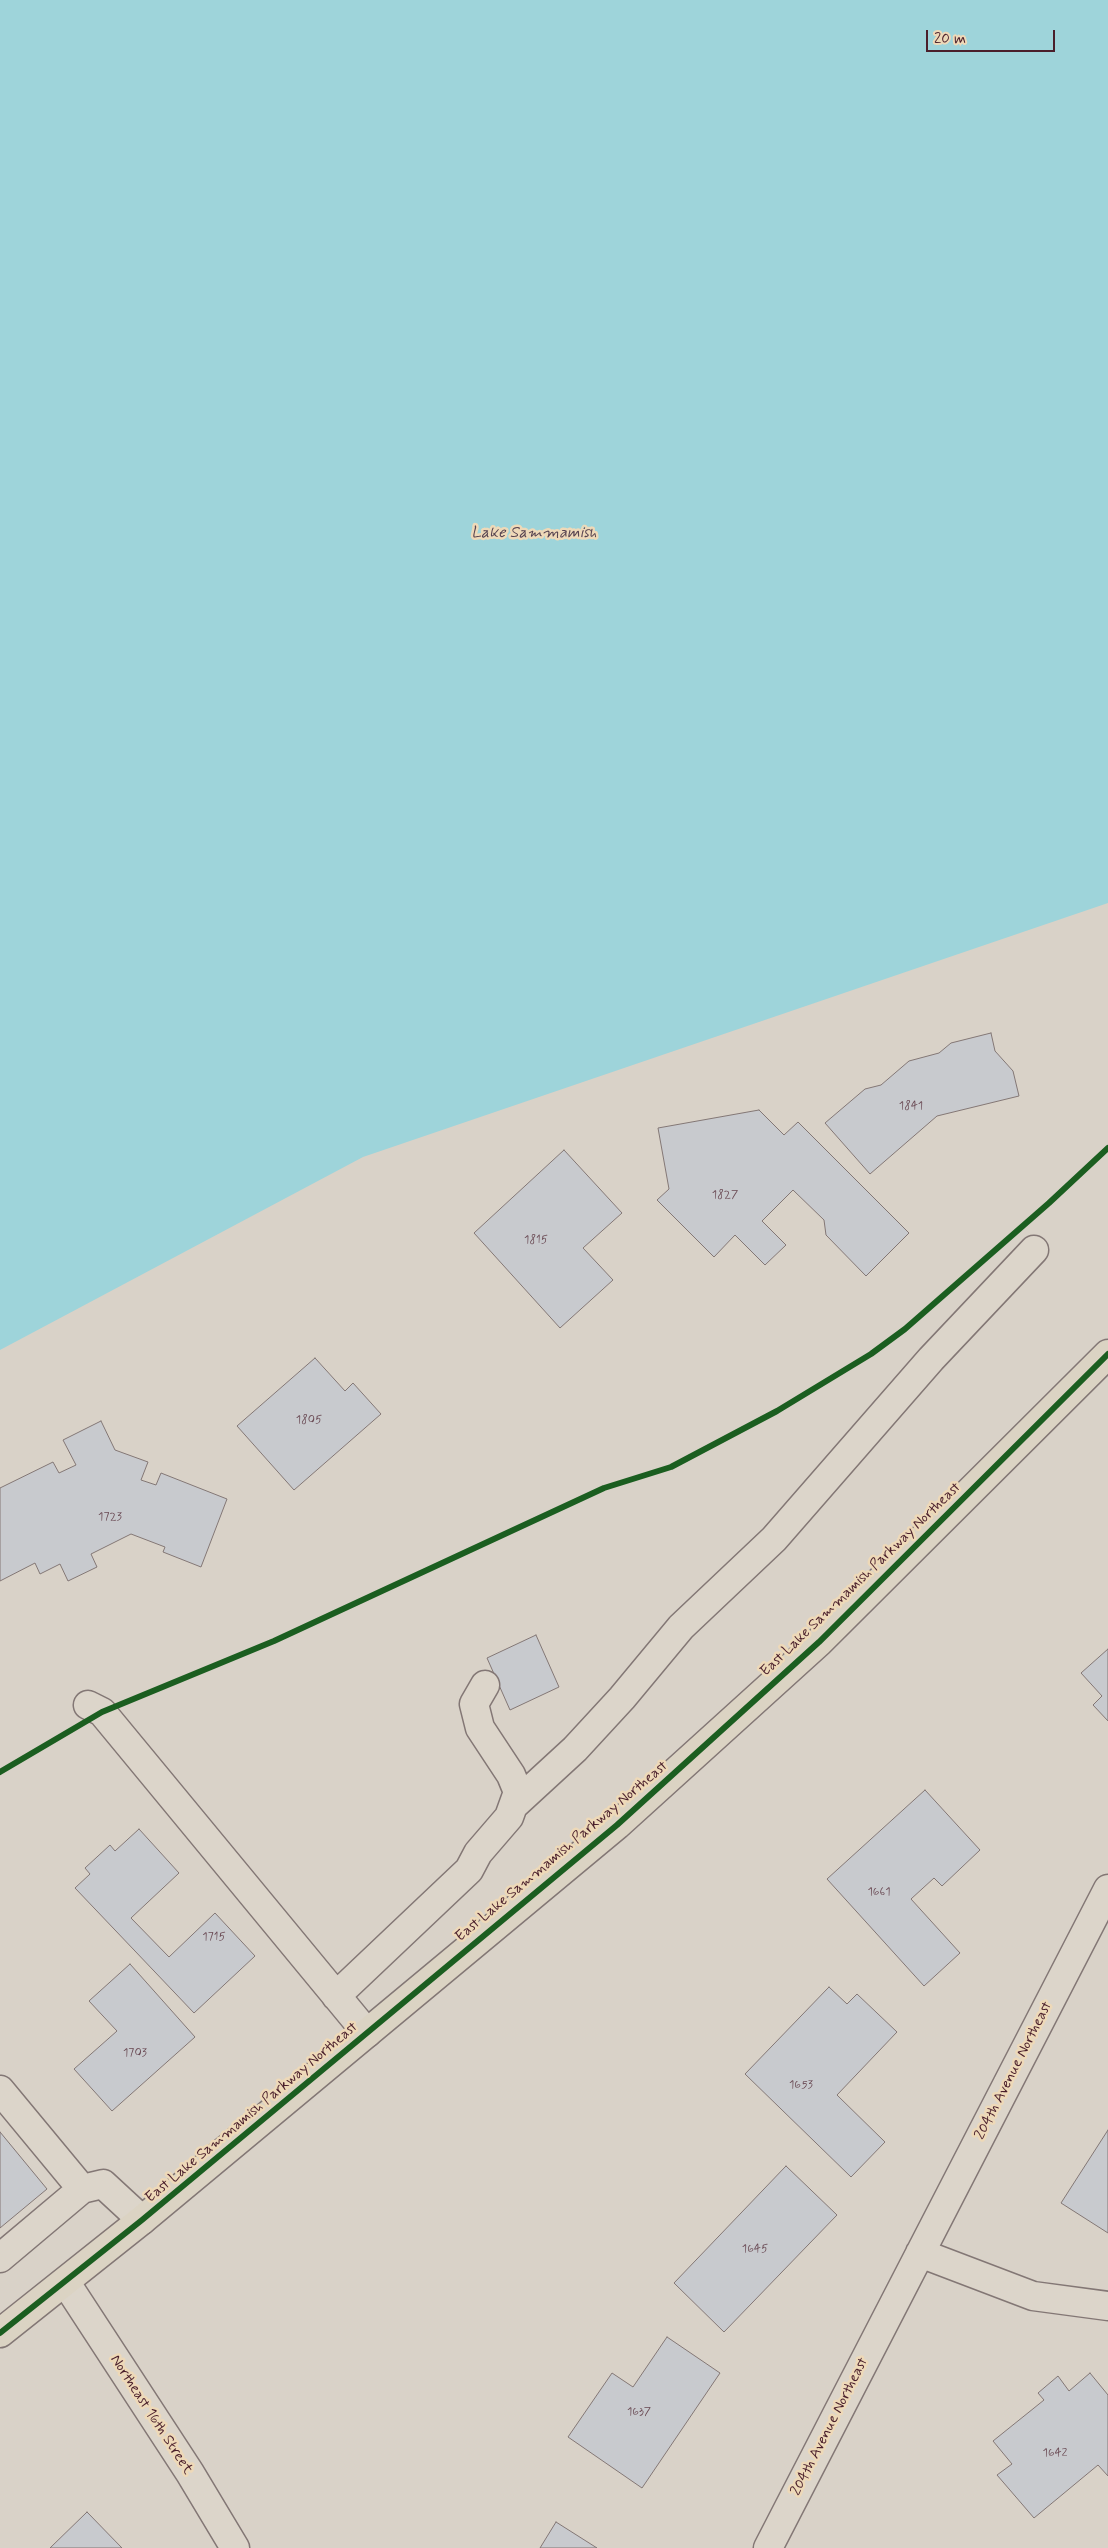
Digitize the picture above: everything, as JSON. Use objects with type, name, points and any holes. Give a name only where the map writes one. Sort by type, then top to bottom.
[{"type":"main road","name":"East Lake Sammamish Parkway Northeast","points":[[0,2333],[66,2283],[617,1825],[819,1642],[1108,1354]]},
{"type":"street","points":[[513,1806],[575,1749],[622,1698],[681,1627],[774,1539],[931,1359],[1034,1250]]},
{"type":"street","points":[[336,1996],[469,1870],[478,1853],[509,1817],[518,1792],[512,1775],[480,1728],[474,1704],[485,1685]]},
{"type":"street","points":[[88,1705],[102,1712],[367,2033]]},
{"type":"street","name":"204th Avenue Northeast","points":[[768,2548],[1108,1889]]},
{"type":"street","points":[[0,2090],[82,2189]]},
{"type":"street","points":[[0,2258],[82,2189],[103,2184],[142,2220]]},
{"type":"street","points":[[920,2253],[1033,2296],[1108,2306]]},
{"type":"street","name":"Northeast 16th Street","points":[[66,2283],[190,2474],[235,2548]]},
{"type":"water","name":"Lake Sammamish","points":[[0,0],[1108,0],[1108,903],[363,1157],[0,1350]]},
{"type":"building","points":[[991,1033],[995,1051],[1013,1071],[1019,1096],[937,1116],[870,1174],[825,1123],[865,1089],[881,1085],[909,1061],[939,1053],[951,1043]]},
{"type":"building","points":[[759,1110],[784,1135],[798,1122],[909,1233],[866,1276],[826,1235],[824,1220],[793,1190],[762,1221],[786,1245],[765,1265],[735,1235],[714,1257],[657,1200],[669,1189],[658,1128]]},
{"type":"building","points":[[564,1150],[622,1213],[583,1248],[613,1280],[560,1328],[474,1233]]},
{"type":"building","points":[[315,1358],[345,1391],[353,1383],[381,1414],[294,1490],[237,1426]]},
{"type":"building","points":[[101,1421],[115,1450],[148,1462],[141,1480],[156,1485],[161,1473],[227,1499],[201,1567],[163,1552],[165,1547],[131,1534],[91,1554],[97,1567],[68,1581],[60,1564],[40,1574],[35,1563],[0,1581],[0,1488],[53,1462],[59,1473],[76,1465],[63,1440]]},
{"type":"building","points":[[536,1635],[559,1687],[510,1710],[487,1658]]},
{"type":"building","points":[[1108,1649],[1108,1721],[1093,1705],[1102,1696],[1081,1673]]},
{"type":"building","points":[[925,1790],[980,1850],[942,1886],[934,1878],[911,1899],[960,1953],[924,1986],[827,1879]]},
{"type":"building","points":[[139,1829],[179,1873],[131,1918],[169,1957],[215,1913],[255,1956],[194,2013],[75,1888],[90,1874],[85,1868],[110,1845],[115,1851]]},
{"type":"building","points":[[130,1964],[195,2037],[112,2111],[74,2069],[117,2031],[89,2001]]},
{"type":"building","points":[[829,1987],[847,2004],[857,1994],[897,2032],[837,2095],[885,2142],[851,2177],[745,2074]]},
{"type":"building","points":[[1108,2130],[1108,2233],[1061,2203]]},
{"type":"building","points":[[0,2132],[47,2189],[0,2228]]},
{"type":"building","points":[[786,2166],[837,2215],[724,2332],[674,2283]]},
{"type":"building","points":[[667,2337],[720,2373],[642,2488],[568,2437],[612,2373],[633,2387]]},
{"type":"building","points":[[1090,2373],[1108,2395],[1108,2476],[1098,2465],[1034,2518],[997,2475],[1012,2464],[993,2441],[1044,2400],[1038,2393],[1058,2376],[1069,2391]]},
{"type":"building","points":[[87,2512],[122,2548],[50,2548]]},
{"type":"building","points":[[556,2522],[597,2548],[540,2548]]},
{"type":"cycle path","points":[[0,1772],[102,1712],[274,1641],[604,1488],[671,1467],[777,1411],[871,1354],[905,1329],[1049,1203],[1108,1148]]},
{"type":"cycle path","points":[[0,2333],[142,2220],[617,1825],[819,1642],[1108,1354]]}]
